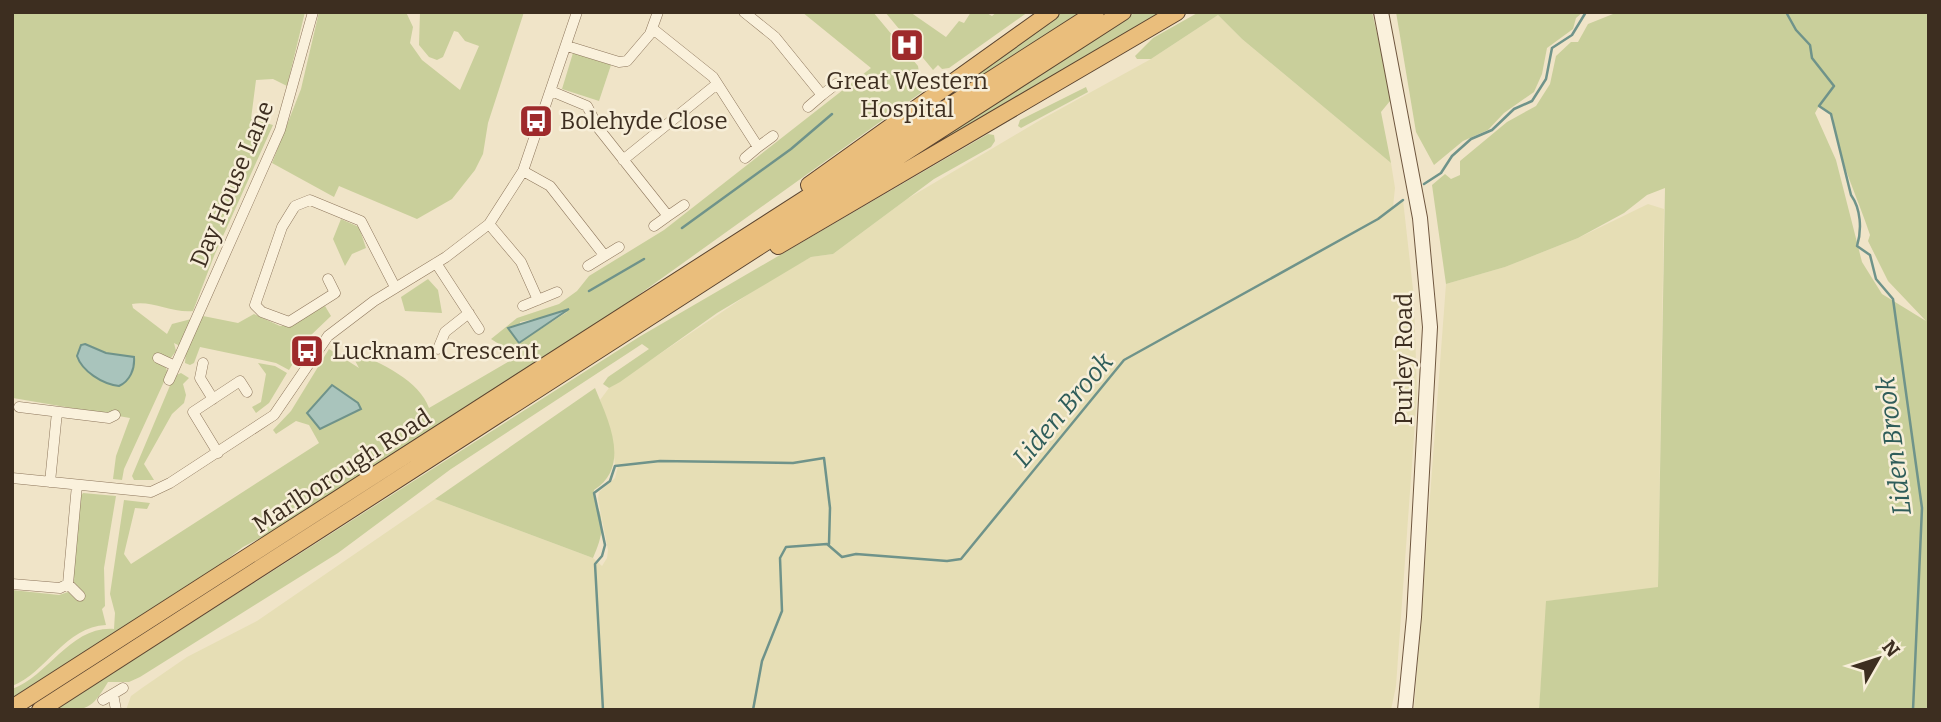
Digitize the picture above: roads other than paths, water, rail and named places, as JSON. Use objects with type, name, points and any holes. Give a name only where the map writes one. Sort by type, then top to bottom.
[{"type":"highway","points":[[695,270],[1051,12]]},
{"type":"highway","points":[[695,270],[1096,12]]},
{"type":"highway","points":[[686,296],[1123,12]]},
{"type":"highway","points":[[686,296],[720,280],[1177,12]]},
{"type":"highway","name":"Marlborough Road","points":[[12,708],[695,270]]},
{"type":"highway","name":"Marlborough Road","points":[[40,710],[686,296]]},
{"type":"main road","name":"Purley Road","points":[[1381,12],[1420,218],[1430,327],[1414,617],[1405,710]]},
{"type":"street","name":"Day House Lane","points":[[169,380],[280,130],[313,12]]},
{"type":"street","points":[[12,478],[151,492],[218,453],[280,410],[324,339],[489,224],[523,172],[577,12]]},
{"type":"street","points":[[567,46],[624,62],[632,57],[653,29],[659,12]]},
{"type":"street","points":[[744,12],[775,37],[822,95]]},
{"type":"street","points":[[653,29],[717,84],[741,125],[758,147]]},
{"type":"street","points":[[623,160],[717,84]]},
{"type":"street","points":[[808,107],[836,84]]},
{"type":"street","points":[[551,91],[585,103],[599,129],[668,216]]},
{"type":"street","points":[[745,158],[773,136]]},
{"type":"street","points":[[523,172],[550,186],[604,255]]},
{"type":"street","points":[[328,279],[335,293],[292,321],[277,319],[256,305],[282,227],[292,208],[304,201],[314,201],[361,220],[395,287]]},
{"type":"street","points":[[654,226],[684,205]]},
{"type":"street","points":[[489,224],[521,262],[538,300]]},
{"type":"street","points":[[588,266],[619,247]]},
{"type":"street","points":[[436,263],[479,329]]},
{"type":"street","points":[[523,306],[557,292]]},
{"type":"street","points":[[438,349],[445,332],[469,313]]},
{"type":"street","points":[[158,358],[175,366]]},
{"type":"street","points":[[204,363],[200,377],[213,398]]},
{"type":"street","points":[[218,453],[193,412],[240,381],[247,392]]},
{"type":"street","points":[[19,407],[109,418],[116,415]]},
{"type":"street","points":[[50,482],[57,412]]},
{"type":"street","points":[[77,485],[68,583],[80,596]]},
{"type":"street","points":[[12,584],[60,588],[68,583]]},
{"type":"street","points":[[103,700],[123,688]]},
{"type":"street","points":[[113,694],[116,710]]},
{"type":"water","points":[[569,309],[519,343],[508,328]]},
{"type":"water","points":[[85,344],[106,353],[134,357],[129,378],[119,386],[94,376],[83,367],[77,356],[81,345]]},
{"type":"water","points":[[332,385],[358,403],[361,409],[320,429],[307,413]]},
{"type":"waterway","name":"Liden Brook","points":[[1424,184],[1441,173],[1452,156],[1471,139],[1492,130],[1514,109],[1532,101],[1546,79],[1552,48],[1572,35],[1586,12]]},
{"type":"waterway","name":"Liden Brook","points":[[1786,12],[1796,30],[1810,45],[1812,58],[1834,86],[1819,106],[1831,114],[1851,195],[1859,213],[1860,233],[1857,246],[1870,255],[1876,279],[1893,299],[1922,508],[1913,710]]},
{"type":"waterway","points":[[682,228],[791,149],[832,114]]},
{"type":"waterway","name":"Liden Brook","points":[[753,710],[762,661],[782,611],[780,558],[786,547],[827,544],[842,557],[856,554],[947,561],[961,559],[1124,360],[1378,219],[1403,200]]},
{"type":"waterway","points":[[589,291],[644,259]]},
{"type":"waterway","name":"Liden Brook","points":[[603,710],[595,564],[602,556],[605,545],[594,493],[610,481],[615,466],[660,461],[793,463],[824,458],[830,508],[829,544]]},
{"type":"place","name":"Great Western Hospital","points":[[907,45]]},
{"type":"place","name":"Bolehyde Close","points":[[536,121]]},
{"type":"place","name":"Lucknam Crescent","points":[[307,351]]}]
